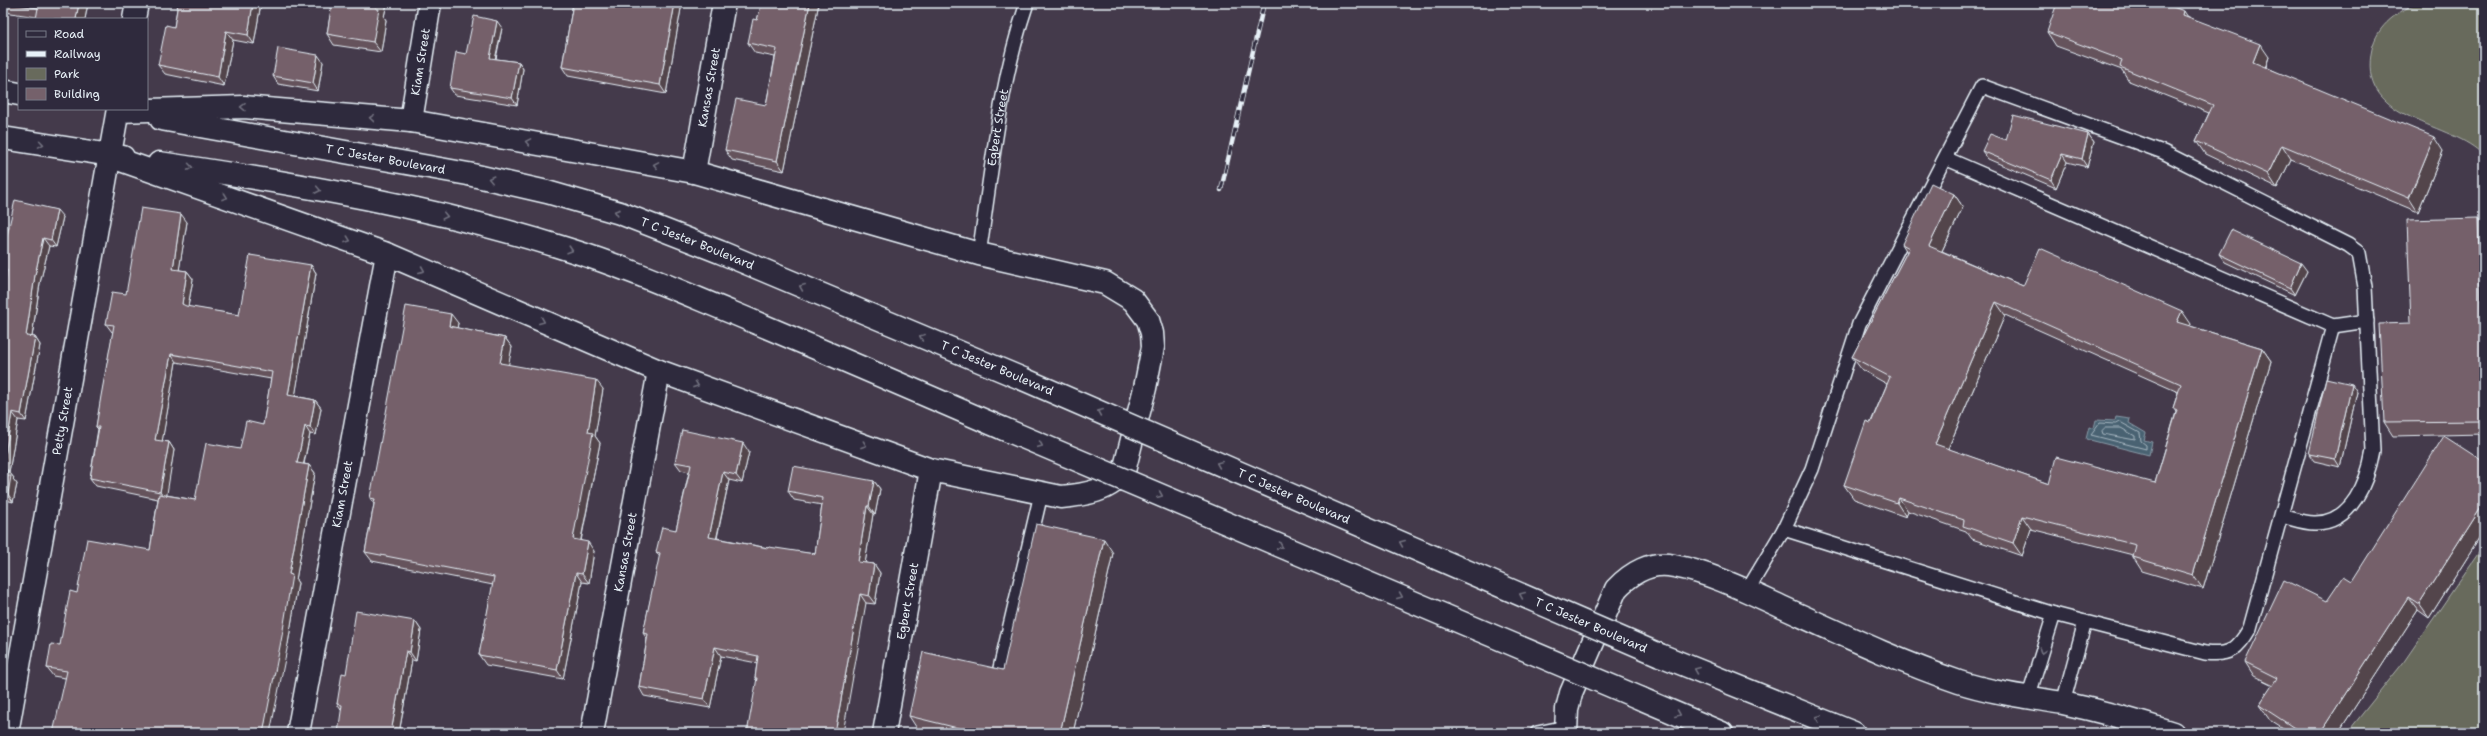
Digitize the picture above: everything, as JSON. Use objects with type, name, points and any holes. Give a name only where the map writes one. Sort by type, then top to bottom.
[{"type":"main road","points":[[134,18],[137,3]]},
{"type":"main road","name":"Kiam Street","points":[[411,121],[430,3]]},
{"type":"main road","name":"Kansas Street","points":[[694,172],[724,3]]},
{"type":"main road","points":[[3,91],[18,94]]},
{"type":"main road","points":[[110,156],[387,254],[659,371],[931,470],[1041,494],[1074,496],[1110,486],[1121,476],[1124,471],[1145,388],[1153,348],[1152,333],[1148,320],[1133,300],[1105,283],[979,254],[694,172],[411,121],[244,107],[148,109]]},
{"type":"main road","name":"Petty Street","points":[[6,733],[110,156],[114,110]]},
{"type":"main road","name":"T C Jester Boulevard","points":[[114,110],[468,174],[547,192],[620,213],[720,252],[1023,379],[1660,655],[1854,733]]},
{"type":"main road","points":[[3,138],[110,156],[223,172],[397,205],[498,229],[571,250],[675,289],[1722,733]]},
{"type":"main road","name":"Kiam Street","points":[[298,733],[387,254]]},
{"type":"main road","name":"Kansas Street","points":[[592,733],[659,371]]},
{"type":"main road","name":"Egbert Street","points":[[884,733],[931,470]]},
{"type":"main road","points":[[1566,730],[1571,693],[1607,605],[1616,589],[1626,578],[1650,566],[1674,566],[1746,591],[1852,638],[1960,682],[2028,698],[2063,703],[2120,716],[2174,733]]},
{"type":"lane","name":"Egbert Street","points":[[979,254],[1003,86],[1013,44],[1027,3]]},
{"type":"lane","points":[[1746,591],[1784,528],[1812,470],[1859,324],[1982,86],[2163,152],[2359,253],[2362,264],[2367,321],[2374,451],[2365,485],[2345,510],[2330,520],[2314,523],[2280,516]]},
{"type":"lane","points":[[1945,158],[2333,326],[2367,321]]},
{"type":"lane","points":[[1784,528],[2054,614],[2205,653],[2220,655],[2231,650],[2242,642],[2250,628],[2333,326]]},
{"type":"lane","points":[[1000,668],[1041,494]]},
{"type":"lane","points":[[2028,698],[2054,614]]},
{"type":"lane","points":[[2063,703],[2085,622]]},
{"type":"lane","points":[[1537,733],[1566,730]]},
{"type":"green space","points":[[2417,3],[2484,3],[2484,156],[2470,144],[2412,118],[2394,107],[2380,94],[2371,77],[2371,54],[2373,45],[2381,29],[2393,17]]},
{"type":"green space","points":[[2484,545],[2484,733],[2347,733],[2403,663]]},
{"type":"water","points":[[2116,417],[2130,419],[2129,423],[2146,433],[2144,440],[2152,442],[2149,455],[2086,439],[2089,427],[2094,428],[2096,420],[2115,421]]},
{"type":"building","points":[[4,3],[79,3],[76,18],[36,18],[38,8]]},
{"type":"building","points":[[178,3],[253,3],[248,35],[226,31],[218,77],[158,65],[166,25],[174,27]]},
{"type":"building","points":[[332,3],[377,3],[376,9],[379,9],[373,42],[327,34]]},
{"type":"building","points":[[573,3],[675,3],[660,85],[562,67]]},
{"type":"building","points":[[762,3],[810,3],[777,161],[725,150],[736,99],[766,105],[777,49],[748,43],[753,19],[757,20]]},
{"type":"building","points":[[2057,3],[2162,3],[2184,11],[2183,15],[2260,44],[2253,62],[2434,137],[2409,198],[2282,145],[2268,174],[2196,141],[2213,105],[2120,67],[2122,60],[2047,32]]},
{"type":"building","points":[[474,16],[497,21],[490,58],[519,62],[512,98],[450,88],[456,52],[466,54]]},
{"type":"building","points":[[278,48],[318,55],[313,83],[273,76]]},
{"type":"building","points":[[2013,115],[2088,134],[2082,159],[2062,154],[2051,180],[1982,151],[1990,134],[2006,140]]},
{"type":"building","points":[[1931,183],[1954,194],[1929,246],[2023,286],[2040,248],[2182,311],[2177,322],[2262,348],[2193,575],[2133,557],[2136,545],[2022,516],[2013,543],[1963,526],[1964,520],[1899,498],[1897,503],[1844,485],[1866,421],[1871,423],[1890,377],[1852,357],[1909,248],[1902,244]],"holes":[[[1996,302],[2181,384],[2173,408],[2177,410],[2155,483],[2056,457],[2049,484],[1935,444]]]},
{"type":"building","points":[[15,200],[57,210],[51,240],[43,238],[35,275],[26,336],[35,337],[21,414],[12,412],[3,468],[3,298],[7,270],[3,270],[3,240],[6,240]]},
{"type":"building","points":[[141,208],[181,214],[173,269],[187,271],[182,304],[186,306],[239,315],[250,255],[311,265],[288,395],[315,400],[310,427],[305,426],[297,463],[309,465],[289,574],[292,575],[282,636],[263,733],[53,733],[67,671],[47,668],[51,644],[60,645],[70,591],[77,593],[87,539],[150,550],[159,494],[195,500],[206,443],[240,449],[246,421],[263,425],[272,372],[171,354],[155,440],[169,442],[160,492],[90,478],[99,427],[96,427],[114,325],[106,324],[112,292],[126,294]]},
{"type":"building","points":[[2478,218],[2482,350],[2484,350],[2484,421],[2384,422],[2379,324],[2411,323],[2407,220]]},
{"type":"building","points":[[2231,230],[2301,263],[2290,288],[2219,254]]},
{"type":"building","points":[[406,306],[451,314],[449,326],[505,338],[500,363],[596,380],[588,432],[593,433],[573,539],[588,542],[582,574],[576,573],[557,670],[479,655],[494,577],[365,552],[375,499],[370,498]]},
{"type":"building","points":[[2326,378],[2352,384],[2335,459],[2309,454]]},
{"type":"building","points":[[682,430],[743,443],[736,475],[723,472],[709,537],[768,548],[815,554],[823,498],[788,491],[793,466],[874,481],[869,506],[867,506],[858,562],[874,564],[869,596],[860,594],[835,733],[747,733],[757,678],[755,678],[758,656],[715,647],[704,699],[639,687],[648,634],[643,633],[660,553],[656,552],[662,527],[676,530],[691,465],[675,462]]},
{"type":"building","points":[[2444,436],[2484,462],[2484,502],[2419,604],[2408,597],[2320,733],[2302,733],[2259,705],[2277,678],[2245,662],[2284,580],[2327,601],[2344,576],[2352,581]]},
{"type":"building","points":[[3,470],[8,470],[7,476],[11,476],[8,494],[3,493]]},
{"type":"building","points":[[1036,524],[1104,539],[1060,733],[978,733],[909,716],[923,652],[1003,670]]},
{"type":"building","points":[[356,611],[415,621],[410,652],[406,651],[392,727],[413,730],[413,733],[338,733],[342,705],[337,704],[342,673],[346,674]]},
{"type":"railway","points":[[1221,190],[1264,3]]}]
